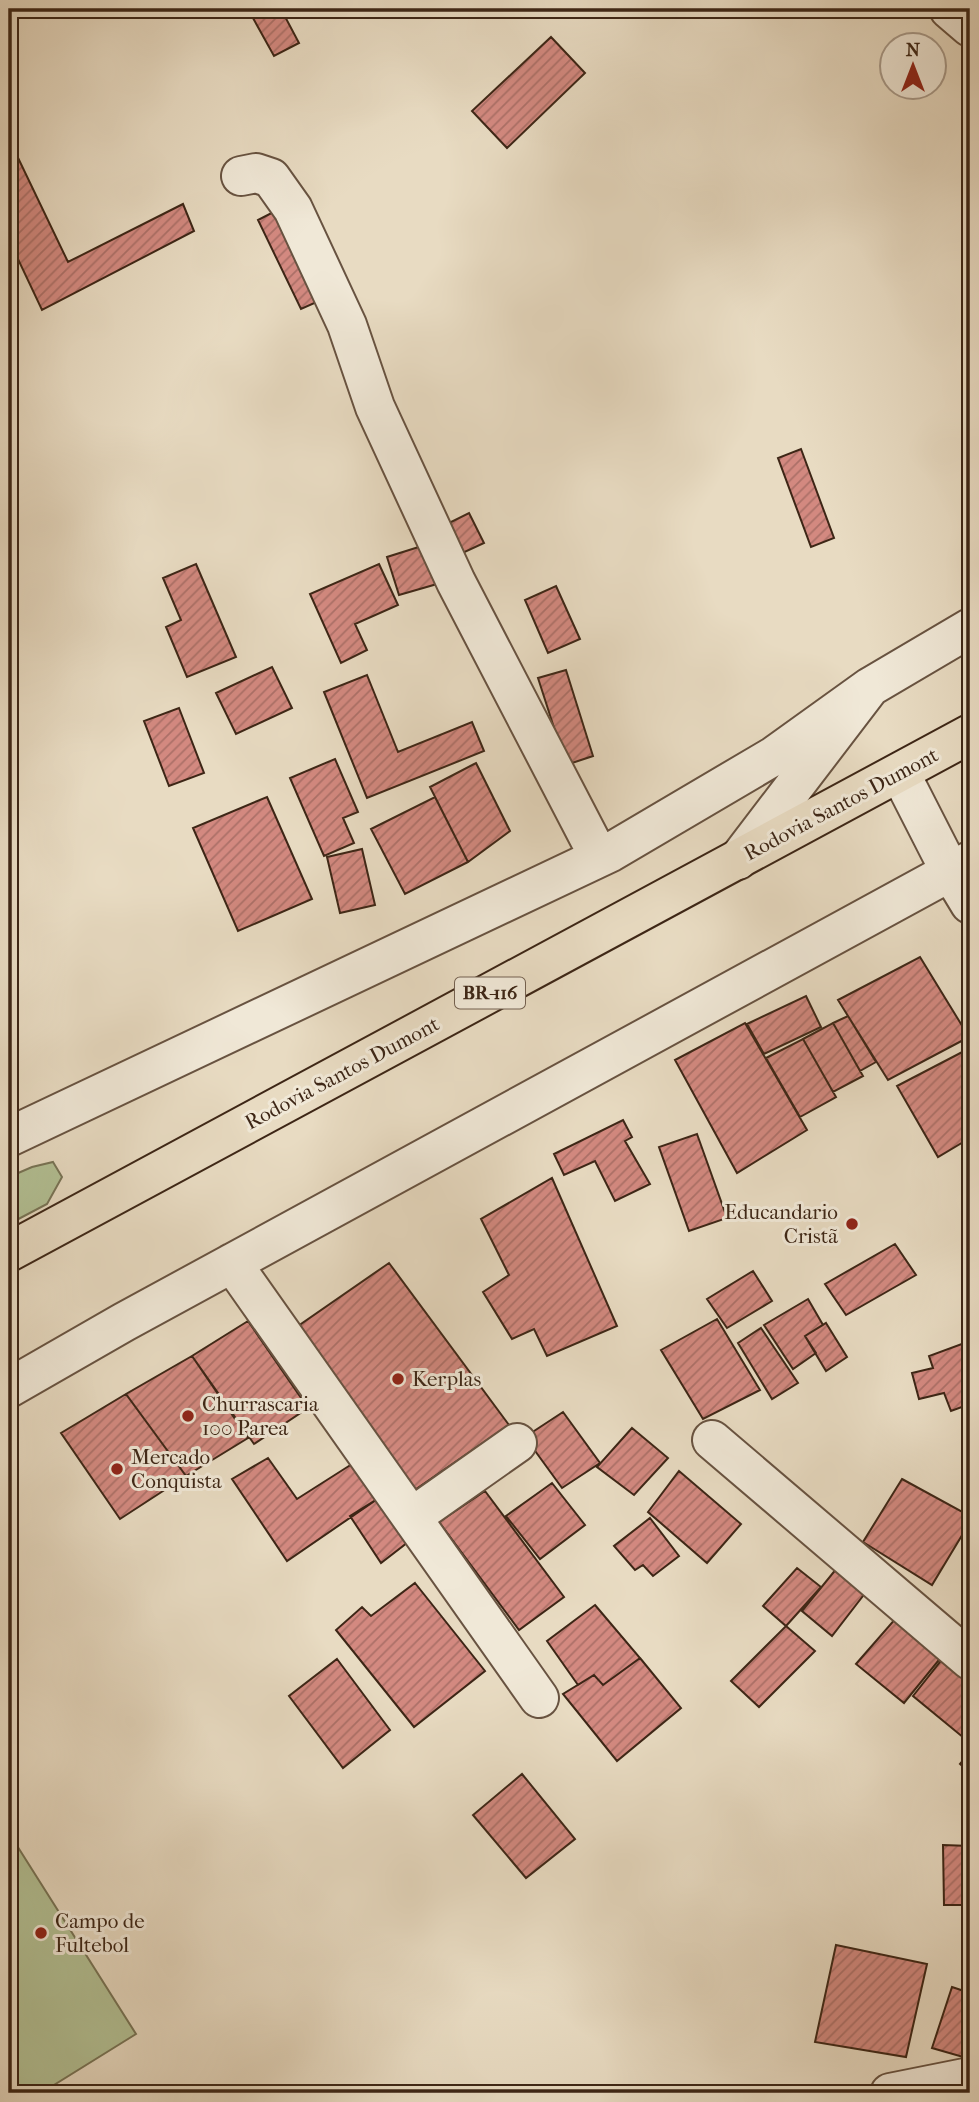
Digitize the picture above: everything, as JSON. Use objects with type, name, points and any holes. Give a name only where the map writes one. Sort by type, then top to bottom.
[{"type":"highway","name":"Rodovia Santos Dumont","points":[[9,1252],[970,734]]},
{"type":"street","points":[[949,9],[970,27]]},
{"type":"street","points":[[242,176],[256,173],[271,178],[293,209],[347,325],[375,407],[450,570],[599,857]]},
{"type":"street","points":[[9,1137],[599,857],[774,756],[870,687],[970,628]]},
{"type":"street","points":[[737,860],[870,687]]},
{"type":"street","points":[[900,773],[960,866],[970,904]]},
{"type":"street","points":[[9,1388],[232,1263],[960,866]]},
{"type":"street","points":[[232,1263],[539,1698]]},
{"type":"street","points":[[712,1440],[970,1660]]},
{"type":"street","points":[[412,1517],[517,1443]]},
{"type":"street","points":[[890,2093],[970,2077]]},
{"type":"green space","points":[[53,1162],[62,1177],[47,1204],[9,1224],[9,1177]]},
{"type":"green space","name":"Campo de Fultebol","points":[[9,1833],[136,2034],[41,2093],[9,2093]]},
{"type":"building","points":[[248,9],[281,9],[299,43],[274,56]]},
{"type":"building","points":[[551,37],[585,73],[507,148],[472,111]]},
{"type":"building","points":[[9,139],[68,262],[183,204],[194,231],[42,310],[9,240]]},
{"type":"building","points":[[283,207],[328,297],[301,309],[258,220]]},
{"type":"building","points":[[801,449],[834,538],[811,547],[778,458]]},
{"type":"building","points":[[469,513],[484,543],[456,556],[441,527]]},
{"type":"building","points":[[425,545],[437,584],[399,595],[387,557]]},
{"type":"building","points":[[196,564],[236,657],[187,677],[166,627],[181,620],[163,578]]},
{"type":"building","points":[[379,564],[398,605],[355,624],[367,650],[341,663],[310,594]]},
{"type":"building","points":[[556,586],[580,639],[548,653],[525,600]]},
{"type":"building","points":[[272,667],[292,708],[236,734],[216,693]]},
{"type":"building","points":[[566,670],[593,756],[566,765],[538,678]]},
{"type":"building","points":[[367,675],[398,752],[472,722],[484,751],[367,798],[324,692]]},
{"type":"building","points":[[179,708],[204,773],[169,786],[144,721]]},
{"type":"building","points":[[335,759],[358,812],[343,818],[354,843],[324,856],[290,778]]},
{"type":"building","points":[[476,763],[510,831],[468,862],[430,787]]},
{"type":"building","points":[[267,797],[312,899],[238,931],[193,828]]},
{"type":"building","points":[[435,797],[468,862],[405,894],[371,829]]},
{"type":"building","points":[[362,849],[375,905],[340,913],[327,857]]},
{"type":"building","points":[[920,957],[969,1037],[888,1080],[838,1000]]},
{"type":"building","points":[[806,996],[821,1027],[764,1054],[747,1024]]},
{"type":"building","points":[[848,1016],[876,1062],[860,1071],[833,1023]]},
{"type":"building","points":[[745,1023],[807,1130],[737,1173],[675,1060]]},
{"type":"building","points":[[833,1023],[863,1076],[833,1092],[803,1039]]},
{"type":"building","points":[[803,1039],[836,1097],[800,1117],[766,1058]]},
{"type":"building","points":[[970,1048],[970,1138],[938,1157],[897,1086]]},
{"type":"building","points":[[623,1120],[632,1137],[625,1141],[650,1184],[615,1201],[595,1161],[564,1175],[554,1154]]},
{"type":"building","points":[[697,1134],[727,1218],[689,1231],[659,1147]]},
{"type":"building","points":[[552,1178],[617,1326],[547,1356],[534,1329],[512,1339],[483,1292],[509,1275],[481,1219]]},
{"type":"building","points":[[895,1244],[916,1275],[846,1315],[825,1284]]},
{"type":"building","name":"Kerplas","points":[[389,1263],[509,1425],[406,1496],[288,1333]]},
{"type":"building","points":[[753,1271],[772,1301],[727,1328],[707,1299]]},
{"type":"building","points":[[808,1299],[823,1325],[805,1336],[816,1353],[793,1369],[764,1325]]},
{"type":"building","points":[[717,1319],[760,1390],[703,1419],[661,1350]]},
{"type":"building","points":[[248,1321],[308,1408],[254,1444],[192,1356]]},
{"type":"building","points":[[826,1323],[847,1357],[826,1371],[805,1336]]},
{"type":"building","points":[[761,1328],[798,1383],[772,1399],[738,1343]]},
{"type":"building","points":[[970,1341],[970,1404],[951,1411],[944,1393],[919,1399],[912,1373],[933,1368],[929,1356]]},
{"type":"building","name":"Churrascaria 100 Parea","points":[[192,1356],[248,1438],[186,1476],[126,1394]]},
{"type":"building","points":[[126,1394],[186,1476],[120,1519],[61,1433]]},
{"type":"building","points":[[563,1412],[600,1463],[562,1488],[525,1437]]},
{"type":"building","points":[[632,1428],[668,1458],[634,1495],[597,1467]]},
{"type":"building","points":[[268,1458],[297,1499],[352,1464],[376,1500],[287,1561],[232,1479]]},
{"type":"building","points":[[679,1471],[741,1524],[707,1563],[648,1512]]},
{"type":"building","points":[[902,1479],[970,1516],[970,1522],[932,1585],[863,1542]]},
{"type":"building","points":[[552,1483],[585,1525],[540,1559],[506,1516]]},
{"type":"building","points":[[485,1491],[564,1597],[519,1630],[439,1522]]},
{"type":"building","points":[[382,1496],[412,1539],[381,1563],[350,1516]]},
{"type":"building","points":[[650,1518],[679,1556],[653,1576],[643,1565],[635,1570],[614,1546]]},
{"type":"building","points":[[797,1568],[821,1587],[786,1626],[763,1606]]},
{"type":"building","points":[[837,1568],[866,1592],[832,1636],[802,1611]]},
{"type":"building","points":[[415,1583],[485,1671],[414,1727],[336,1630],[362,1607],[371,1616]]},
{"type":"building","points":[[595,1605],[640,1658],[603,1685],[594,1675],[578,1685],[547,1641]]},
{"type":"building","points":[[896,1618],[943,1655],[904,1703],[856,1664]]},
{"type":"building","points":[[786,1626],[815,1651],[759,1707],[731,1681]]},
{"type":"building","points":[[948,1652],[970,1670],[970,1743],[913,1696]]},
{"type":"building","points":[[640,1658],[681,1708],[617,1761],[563,1694],[594,1675],[603,1685]]},
{"type":"building","points":[[337,1659],[390,1730],[343,1768],[289,1696]]},
{"type":"building","points":[[970,1752],[970,1773],[960,1764]]},
{"type":"building","points":[[522,1774],[575,1839],[526,1878],[473,1815]]},
{"type":"building","points":[[943,1845],[970,1846],[970,1905],[944,1905]]},
{"type":"building","points":[[836,1945],[927,1964],[906,2057],[815,2042]]},
{"type":"building","points":[[952,1987],[970,1993],[970,2059],[932,2048]]},
{"type":"place","name":"Educandario Cristã","points":[[852,1224]]},
{"type":"place","name":"Kerplas","points":[[398,1379]]},
{"type":"place","name":"Churrascaria 100 Parea","points":[[188,1416]]},
{"type":"place","name":"Mercado Conquista","points":[[117,1469]]},
{"type":"place","name":"Campo de Fultebol","points":[[41,1933]]}]
